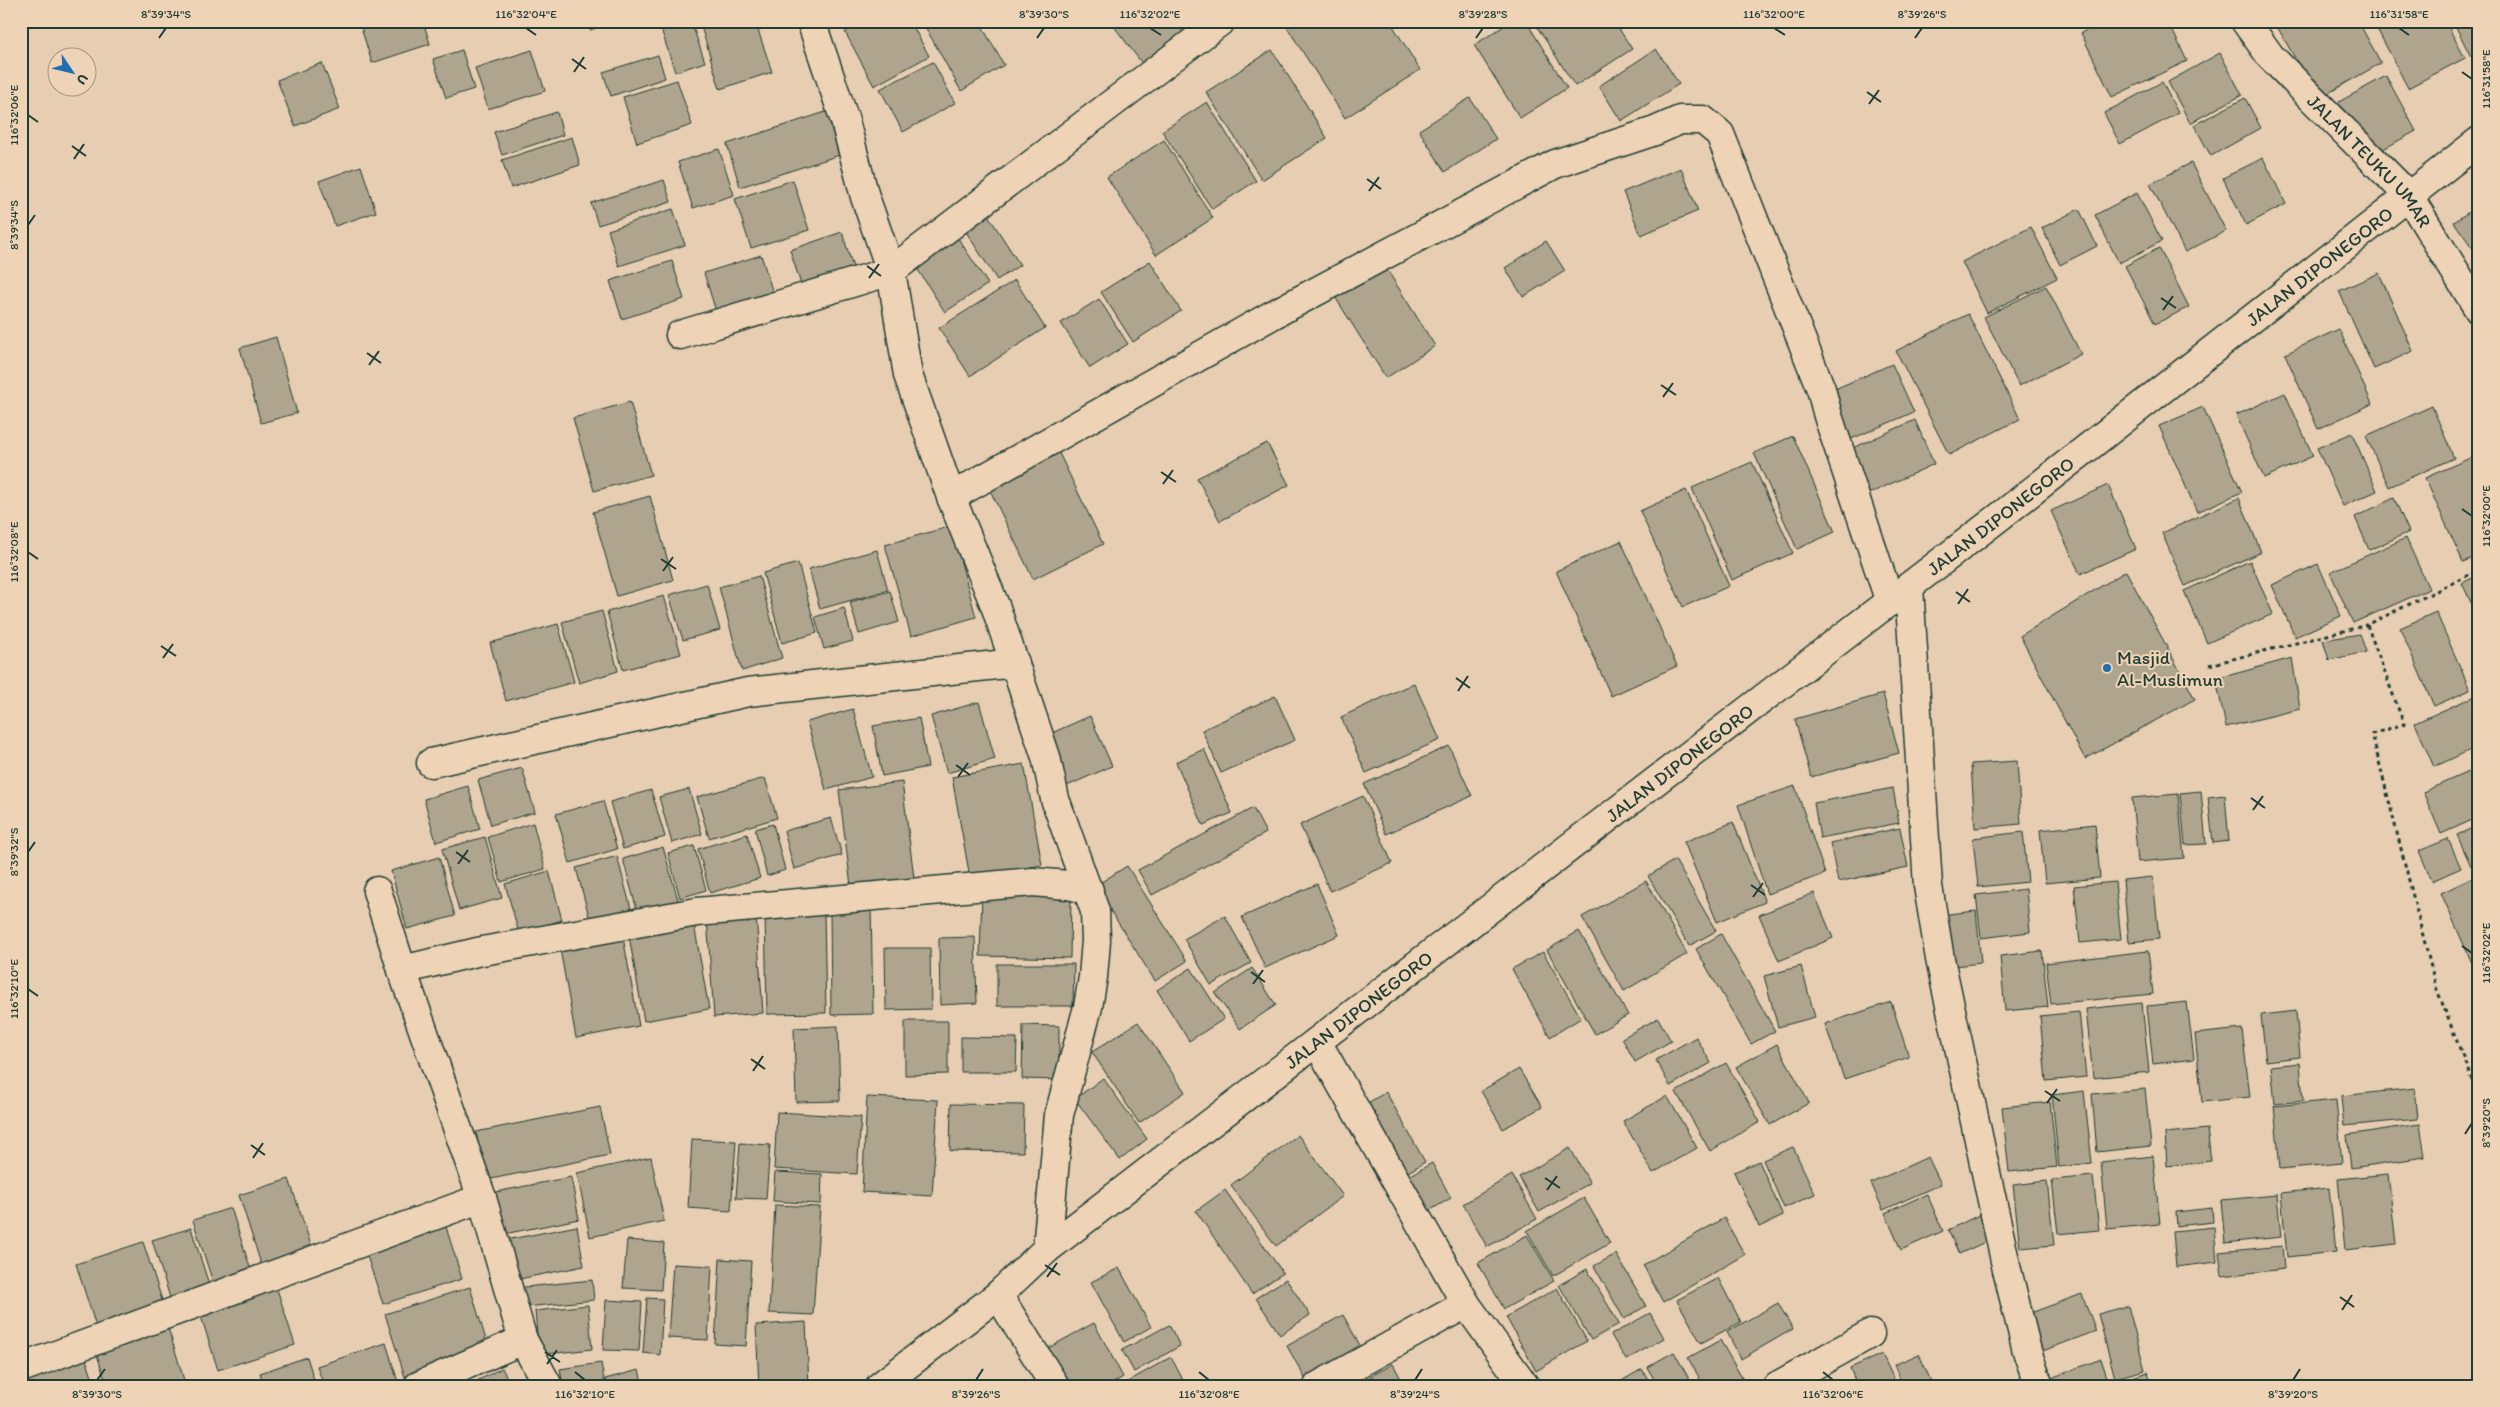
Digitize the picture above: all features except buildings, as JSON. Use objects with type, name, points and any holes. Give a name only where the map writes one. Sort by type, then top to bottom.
[{"type":"street","points":[[811,21],[845,121],[866,197],[891,271],[908,375],[951,496],[996,608],[1015,662],[1046,757],[1055,799],[1095,911],[1096,941],[1093,977],[1088,1007],[1059,1115],[1047,1249]]},
{"type":"street","points":[[680,334],[891,271],[1221,21]]},
{"type":"street","name":"JALAN TEUKU UMAR","points":[[2245,21],[2271,57],[2408,195],[2479,310]]},
{"type":"street","points":[[951,496],[1274,314],[1555,164],[1655,131],[1680,120],[1703,120],[1720,134],[1821,389],[1828,416],[1900,594],[1928,886],[1940,959],[2007,1270],[2027,1351],[2039,1386]]},
{"type":"street","name":"JALAN DIPONEGORO","points":[[880,1386],[998,1295],[1047,1249],[1900,594],[2479,141]]},
{"type":"street","points":[[431,763],[748,692],[1015,662]]},
{"type":"street","points":[[402,970],[477,952],[697,912],[1033,882],[1068,885],[1089,890]]},
{"type":"street","points":[[377,891],[402,970],[482,1198],[523,1340],[548,1386]]},
{"type":"street","points":[[1317,1042],[1466,1304],[1525,1386]]},
{"type":"street","points":[[21,1368],[482,1198]]},
{"type":"street","points":[[998,1295],[1055,1386]]},
{"type":"street","points":[[1318,1386],[1466,1304]]},
{"type":"street","points":[[1778,1386],[1870,1334]]},
{"type":"street","points":[[418,1386],[523,1340]]},
{"type":"path","points":[[2209,665],[2367,625],[2479,570]]},
{"type":"path","points":[[2367,625],[2404,724],[2372,734],[2436,987],[2479,1098]]},
{"type":"place","name":"Masjid Al-Muslimun","points":[[2107,668]]}]
